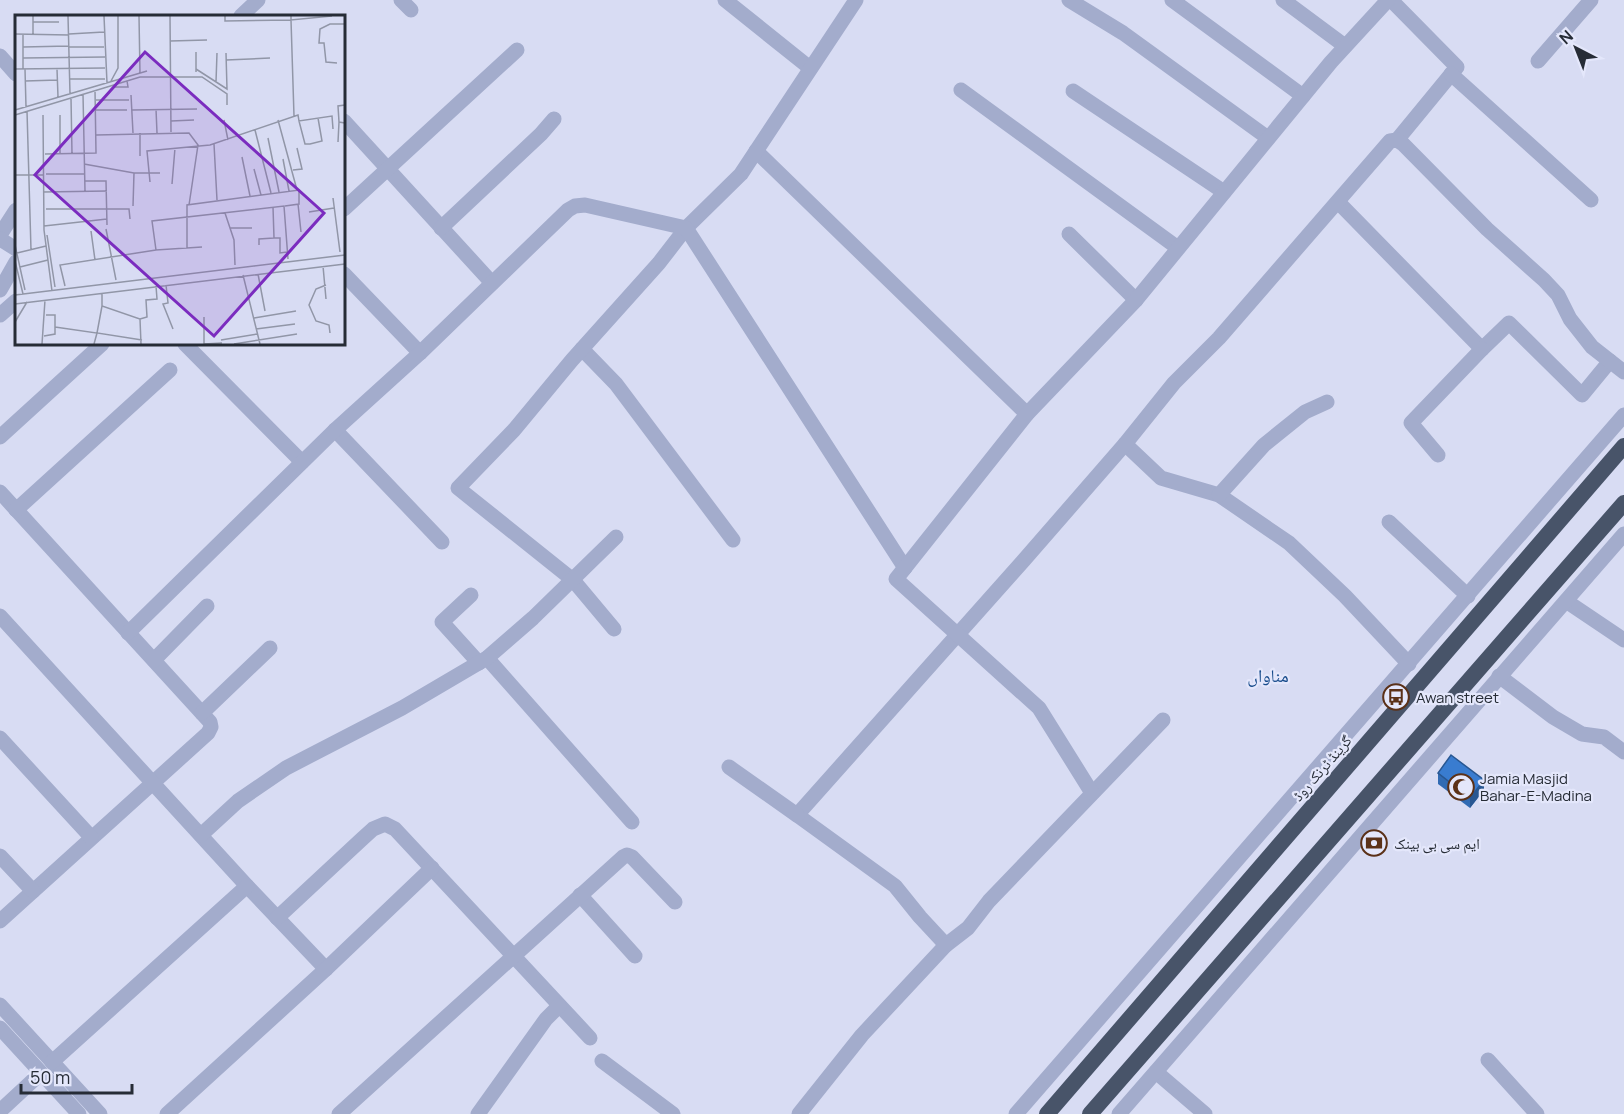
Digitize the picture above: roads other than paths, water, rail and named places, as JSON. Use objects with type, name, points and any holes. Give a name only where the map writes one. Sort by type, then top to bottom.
[{"type":"highway","name":"گرینڈ ٹرنک روڈ","points":[[1052,1112],[1069,1089],[1624,446]]},
{"type":"highway","points":[[1090,1114],[1624,503]]},
{"type":"street","points":[[244,11],[258,0]]},
{"type":"street","points":[[725,0],[810,68]]},
{"type":"street","points":[[614,629],[573,580],[458,488],[514,430],[659,263],[686,228],[741,174],[856,0]]},
{"type":"street","points":[[1069,0],[1123,33],[1268,138]]},
{"type":"street","points":[[1172,0],[1303,96]]},
{"type":"street","points":[[1284,0],[1345,46]]},
{"type":"street","points":[[1538,61],[1591,0]]},
{"type":"street","points":[[797,815],[958,634],[1125,444],[1173,383],[1219,338],[1390,141],[1397,140],[1457,67],[1386,1],[1303,96],[1136,300],[1027,414],[896,579],[958,634],[1039,708],[1092,793]]},
{"type":"street","points":[[345,208],[517,50]]},
{"type":"street","points":[[0,56],[15,73]]},
{"type":"street","points":[[1451,74],[1591,200]]},
{"type":"street","points":[[961,90],[1178,248]]},
{"type":"street","points":[[1073,91],[1224,192]]},
{"type":"street","points":[[441,228],[554,119]]},
{"type":"street","points":[[345,123],[492,283]]},
{"type":"street","points":[[1397,140],[1486,229],[1558,295],[1570,319],[1593,347],[1624,372]]},
{"type":"street","points":[[756,151],[1027,414]]},
{"type":"street","points":[[1338,202],[1482,349]]},
{"type":"street","points":[[128,633],[335,430],[420,353],[568,210],[575,206],[585,205],[686,228],[905,568]]},
{"type":"street","points":[[15,212],[0,237],[15,248]]},
{"type":"street","points":[[1069,234],[1136,300]]},
{"type":"street","points":[[0,290],[15,264]]},
{"type":"street","points":[[345,275],[420,353]]},
{"type":"street","points":[[0,315],[15,302]]},
{"type":"street","points":[[1438,455],[1411,423],[1509,322],[1582,395],[1610,362]]},
{"type":"street","points":[[0,437],[101,345]]},
{"type":"street","points":[[191,345],[302,462]]},
{"type":"street","points":[[582,349],[616,384],[733,540]]},
{"type":"street","points":[[16,510],[170,370]]},
{"type":"street","points":[[1219,495],[1264,445],[1305,412],[1326,402]]},
{"type":"street","points":[[1016,1114],[1624,415]]},
{"type":"street","points":[[335,430],[442,542]]},
{"type":"street","points":[[1125,444],[1161,478],[1219,495],[1289,543],[1345,596],[1409,664]]},
{"type":"street","points":[[0,492],[202,713],[210,722],[211,727],[208,733],[0,921]]},
{"type":"street","points":[[1389,522],[1468,596]]},
{"type":"street","points":[[1119,1114],[1624,534]]},
{"type":"street","points":[[201,835],[238,801],[286,768],[402,708],[483,661],[533,618],[616,537]]},
{"type":"street","points":[[471,595],[442,622],[483,661],[632,822]]},
{"type":"street","points":[[1566,601],[1624,640]]},
{"type":"street","points":[[154,660],[207,606]]},
{"type":"street","points":[[1453,614],[1468,627]]},
{"type":"street","points":[[0,616],[326,969]]},
{"type":"street","points":[[202,713],[270,648]]},
{"type":"street","points":[[1499,676],[1553,717],[1582,734],[1604,737],[1624,753]]},
{"type":"street","points":[[1373,705],[1389,718]]},
{"type":"street","points":[[799,1114],[862,1035],[946,945],[968,928],[989,901],[1163,720]]},
{"type":"street","points":[[0,738],[91,837]]},
{"type":"street","points":[[729,767],[895,886],[946,945]]},
{"type":"street","points":[[278,918],[373,829],[385,824],[395,829],[590,1038]]},
{"type":"street","points":[[339,1114],[513,955],[627,855],[675,902]]},
{"type":"street","points":[[0,856],[33,891]]},
{"type":"street","points":[[167,1114],[326,969],[432,868]]},
{"type":"street","points":[[52,1062],[247,886]]},
{"type":"street","points":[[580,895],[635,956]]},
{"type":"street","points":[[477,1114],[546,1019],[559,1006]]},
{"type":"street","points":[[2,1012],[100,1114]]},
{"type":"street","points":[[0,1028],[79,1114]]},
{"type":"street","points":[[1488,1060],[1537,1114]]},
{"type":"street","points":[[602,1061],[673,1114]]},
{"type":"street","points":[[1156,1072],[1205,1114]]},
{"type":"street","points":[[0,1111],[41,1073]]},
{"type":"street","points":[[1051,1074],[1069,1089]]},
{"type":"place","name":"Awan street","points":[[1396,697]]},
{"type":"place","name":"Jamia Masjid Bahar-E-Madina","points":[[1461,787]]},
{"type":"place","name":"ایم سی بی بینک","points":[[1374,843]]},
{"type":"district","name":"مناواں","points":[[1268,675]]}]
